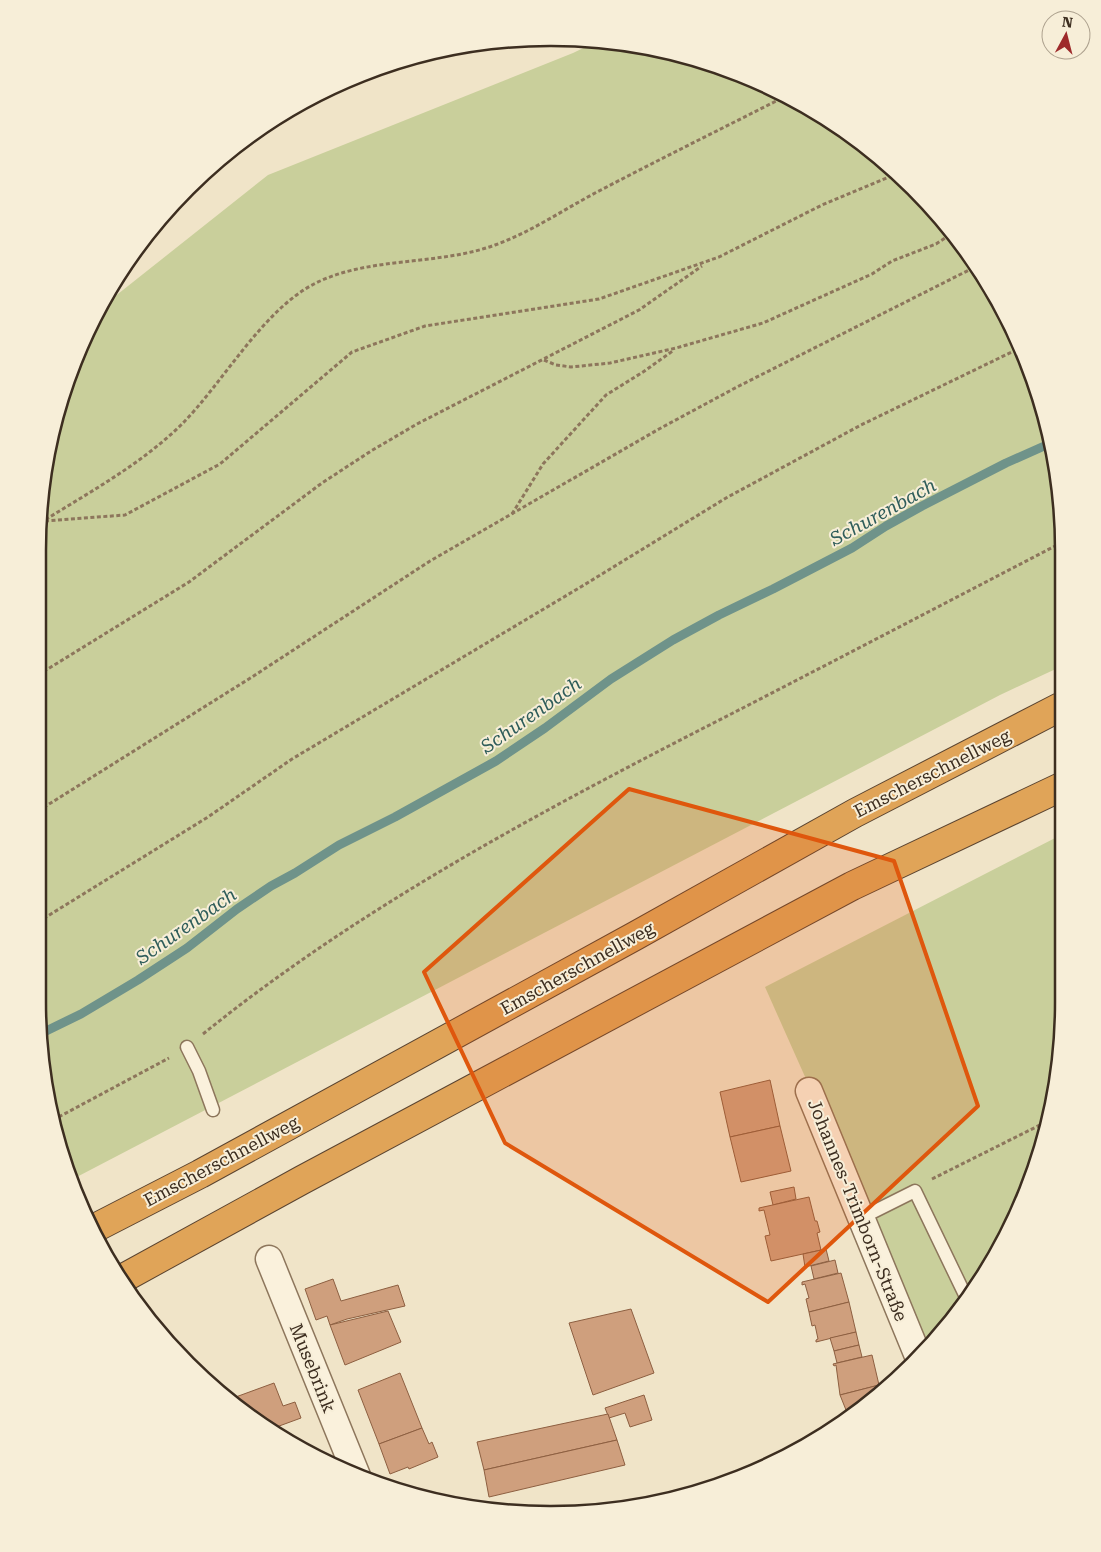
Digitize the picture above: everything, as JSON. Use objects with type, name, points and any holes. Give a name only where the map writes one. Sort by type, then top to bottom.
[{"type":"highway","name":"Emscherschnellweg","points":[[99,1226],[235,1155],[636,936],[855,812],[1055,710]]},
{"type":"highway","points":[[127,1276],[302,1180],[852,886],[1055,790]]},
{"type":"street","name":"Johannes-Trimborn-Straße","points":[[809,1091],[915,1349]]},
{"type":"street","name":"Musebrink","points":[[269,1259],[352,1465]]},
{"type":"lane","points":[[187,1048],[199,1072],[213,1110]]},
{"type":"lane","points":[[861,1218],[915,1192],[963,1291]]},
{"type":"path","points":[[47,519],[156,448],[209,395],[261,329],[280,309],[314,284],[359,269],[435,258],[493,246],[549,220],[637,171],[778,100]]},
{"type":"path","points":[[47,521],[125,515],[220,464],[352,352],[424,326],[599,299],[706,262],[822,205],[889,177]]},
{"type":"path","points":[[543,360],[571,368],[589,366],[676,348],[763,323],[872,274],[892,261],[936,244],[946,238]]},
{"type":"path","points":[[47,668],[189,582],[322,483],[371,451],[418,424],[639,310],[706,262]]},
{"type":"path","points":[[46,806],[252,677],[430,561],[659,429],[737,387],[970,270]]},
{"type":"path","points":[[511,515],[543,464],[606,395],[643,372],[676,348]]},
{"type":"path","points":[[46,917],[208,817],[300,754],[726,498],[861,425],[1013,351]]},
{"type":"path","points":[[60,1116],[187,1048],[256,992],[337,936],[436,874],[601,780],[1055,546]]},
{"type":"path","points":[[915,1192],[931,1180],[1039,1125]]},
{"type":"highlighted area","points":[[629,789],[894,861],[978,1106],[768,1302],[505,1143],[424,972]]},
{"type":"green space","points":[[585,47],[649,56],[681,63],[713,73],[774,98],[831,131],[883,171],[930,218],[951,244],[970,270],[1003,327],[1028,388],[1038,420],[1045,452],[1054,518],[1055,669],[1000,695],[78,1176],[63,1132],[56,1100],[47,1034],[46,550],[51,485],[63,420],[73,388],[98,327],[115,296],[268,175]]},
{"type":"green space","points":[[1055,838],[1054,1034],[1045,1100],[1038,1132],[1016,1194],[1003,1225],[987,1254],[951,1308],[917,1347],[864,1209],[765,987]]},
{"type":"building","points":[[770,1080],[780,1126],[730,1137],[720,1092]]},
{"type":"building","points":[[780,1126],[791,1171],[741,1182],[730,1137]]},
{"type":"building","points":[[794,1187],[796,1199],[773,1205],[770,1192]]},
{"type":"building","points":[[809,1197],[820,1232],[817,1233],[821,1250],[771,1261],[765,1236],[770,1235],[764,1210],[759,1211],[759,1208]]},
{"type":"building","points":[[826,1249],[829,1261],[805,1267],[803,1254]]},
{"type":"building","points":[[835,1260],[838,1273],[814,1279],[811,1266]]},
{"type":"building","points":[[841,1273],[849,1302],[809,1312],[806,1299],[809,1298],[805,1284],[802,1285],[802,1282]]},
{"type":"building","points":[[333,1279],[341,1301],[398,1285],[405,1306],[347,1319],[330,1325],[327,1316],[316,1320],[305,1289]]},
{"type":"building","points":[[849,1302],[856,1332],[816,1342],[818,1339],[815,1325],[812,1326],[809,1312]]},
{"type":"building","points":[[631,1309],[654,1373],[593,1395],[569,1323]]},
{"type":"building","points":[[388,1311],[401,1342],[345,1365],[330,1325]]},
{"type":"building","points":[[856,1332],[859,1345],[834,1351],[830,1338]]},
{"type":"building","points":[[859,1345],[862,1357],[837,1363],[834,1351]]},
{"type":"building","points":[[872,1355],[879,1384],[840,1395],[836,1365],[834,1366],[833,1364]]},
{"type":"building","points":[[400,1373],[422,1428],[379,1444],[358,1390]]},
{"type":"building","points":[[274,1383],[283,1406],[295,1402],[301,1418],[279,1426],[237,1396]]},
{"type":"building","points":[[878,1385],[846,1410],[840,1395]]},
{"type":"building","points":[[644,1395],[652,1420],[630,1427],[625,1413],[609,1418],[605,1408]]},
{"type":"building","points":[[608,1414],[617,1440],[484,1470],[477,1442]]},
{"type":"building","points":[[422,1428],[429,1444],[432,1442],[438,1457],[409,1469],[408,1467],[390,1474],[379,1444]]},
{"type":"building","points":[[617,1440],[625,1465],[489,1497],[484,1470]]},
{"type":"waterway","name":"Schurenbach","points":[[47,1031],[81,1014],[138,980],[187,948],[237,909],[271,886],[339,845],[395,817],[496,761],[545,728],[611,679],[673,640],[852,548],[922,506],[1006,463],[1044,446]]}]
